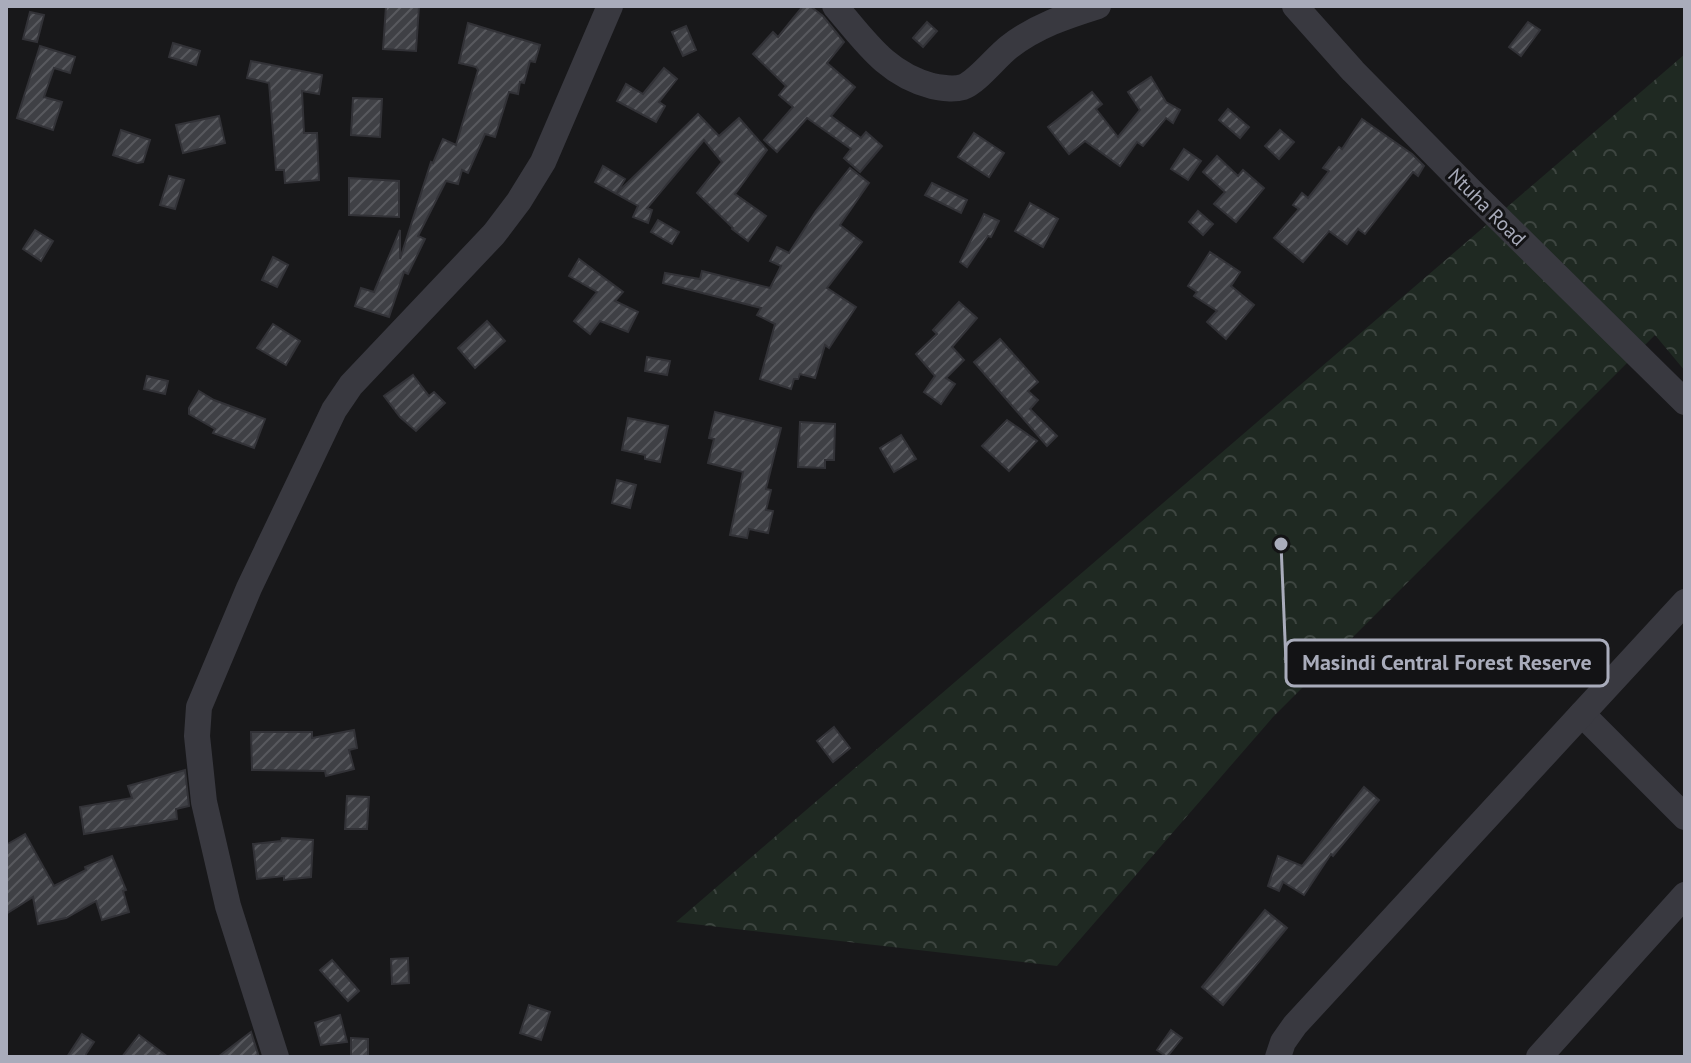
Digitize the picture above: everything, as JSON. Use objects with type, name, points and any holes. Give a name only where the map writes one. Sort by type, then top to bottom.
[{"type":"street","points":[[276,1057],[228,906],[204,802],[197,736],[199,707],[249,588],[334,410],[351,385],[494,234],[519,201],[543,162],[610,6]]},
{"type":"street","points":[[835,6],[879,57],[901,76],[949,89],[967,85],[993,60],[1031,32],[1060,17],[1098,6]]},
{"type":"street","name":"Ntuha Road","points":[[1295,6],[1353,71],[1685,402]]},
{"type":"street","points":[[1278,1057],[1283,1042],[1295,1025],[1685,602]]},
{"type":"street","points":[[1582,714],[1685,817]]},
{"type":"street","points":[[1539,1057],[1685,895]]},
{"type":"green space","points":[[1685,54],[1685,371],[1655,335],[1273,717],[1057,966],[676,922]]},
{"type":"building","points":[[386,6],[419,6],[416,51],[383,49]]},
{"type":"building","points":[[803,6],[810,6],[823,16],[844,42],[827,63],[855,87],[831,116],[861,138],[866,132],[882,146],[860,172],[844,158],[851,149],[807,118],[777,152],[764,140],[793,107],[779,95],[786,86],[753,54],[773,32],[778,37]]},
{"type":"building","points":[[30,12],[44,15],[37,42],[23,39]]},
{"type":"building","points":[[927,22],[937,31],[923,47],[913,38]]},
{"type":"building","points":[[1528,22],[1540,30],[1521,56],[1509,47]]},
{"type":"building","points":[[468,23],[540,45],[535,62],[530,61],[518,94],[509,92],[495,137],[485,134],[468,173],[462,170],[458,184],[446,181],[418,236],[425,239],[408,274],[404,272],[389,317],[355,306],[361,288],[374,292],[400,230],[400,259],[431,162],[443,139],[456,145],[478,70],[459,63]]},
{"type":"building","points":[[686,26],[696,50],[683,56],[672,32]]},
{"type":"building","points":[[173,43],[200,51],[196,65],[169,57]]},
{"type":"building","points":[[40,46],[75,57],[70,73],[54,68],[44,97],[62,102],[53,130],[17,118]]},
{"type":"building","points":[[251,61],[322,75],[319,94],[302,91],[304,133],[317,133],[319,180],[285,183],[284,170],[276,170],[269,83],[247,78]]},
{"type":"building","points":[[664,68],[677,79],[659,102],[665,106],[656,122],[617,101],[626,84],[643,94]]},
{"type":"building","points":[[1151,77],[1166,102],[1180,110],[1173,123],[1166,118],[1143,146],[1137,142],[1120,166],[1085,141],[1069,154],[1048,127],[1092,92],[1102,104],[1096,109],[1118,137],[1140,110],[1128,92]]},
{"type":"building","points":[[353,98],[382,99],[380,137],[351,135]]},
{"type":"building","points":[[1228,109],[1249,127],[1240,138],[1219,120]]},
{"type":"building","points":[[698,114],[719,136],[739,118],[767,150],[735,194],[766,216],[748,241],[697,193],[722,162],[704,140],[647,208],[652,210],[648,223],[633,217],[638,206],[595,182],[603,166],[625,179],[617,193]]},
{"type":"building","points":[[219,116],[225,143],[183,153],[176,125]]},
{"type":"building","points":[[1362,119],[1424,166],[1418,176],[1413,172],[1365,234],[1358,229],[1347,244],[1329,231],[1303,262],[1274,238],[1299,209],[1293,205],[1302,193],[1308,198],[1329,171],[1323,168],[1339,147],[1342,149]]},
{"type":"building","points":[[121,130],[150,140],[143,162],[113,155]]},
{"type":"building","points":[[1280,130],[1294,142],[1279,159],[1265,146]]},
{"type":"building","points":[[974,133],[1004,153],[989,177],[958,157]]},
{"type":"building","points":[[1184,149],[1201,161],[1188,180],[1171,169]]},
{"type":"building","points":[[1217,156],[1238,176],[1243,170],[1264,188],[1236,222],[1214,204],[1225,192],[1203,172]]},
{"type":"building","points":[[850,168],[869,183],[840,225],[862,242],[827,288],[856,307],[829,348],[825,345],[815,378],[800,374],[798,379],[794,379],[791,389],[760,379],[775,324],[757,315],[761,308],[663,283],[665,273],[700,279],[702,271],[770,288],[781,266],[770,261],[777,247],[789,253],[816,211]]},
{"type":"building","points":[[169,176],[184,180],[175,209],[160,205]]},
{"type":"building","points":[[349,178],[399,181],[399,217],[349,215]]},
{"type":"building","points":[[932,183],[967,200],[961,213],[925,195]]},
{"type":"building","points":[[1030,203],[1058,219],[1043,247],[1015,231]]},
{"type":"building","points":[[1198,211],[1213,224],[1203,235],[1189,222]]},
{"type":"building","points":[[984,214],[999,221],[991,237],[988,236],[967,267],[960,262]]},
{"type":"building","points":[[658,220],[679,232],[672,244],[651,232]]},
{"type":"building","points":[[35,230],[53,241],[41,261],[23,249]]},
{"type":"building","points":[[1210,252],[1240,272],[1231,286],[1254,305],[1226,339],[1207,322],[1217,311],[1194,296],[1197,292],[1188,286]]},
{"type":"building","points":[[273,257],[288,265],[277,287],[262,280]]},
{"type":"building","points":[[579,259],[623,292],[615,301],[638,312],[628,332],[600,321],[590,334],[574,321],[597,292],[569,276]]},
{"type":"building","points":[[959,302],[977,318],[952,347],[964,360],[946,378],[955,384],[941,404],[924,392],[935,376],[916,354],[937,334],[933,330]]},
{"type":"building","points":[[487,321],[505,341],[475,368],[458,348]]},
{"type":"building","points":[[273,324],[300,341],[286,365],[257,348]]},
{"type":"building","points":[[1000,339],[1038,382],[1028,391],[1038,400],[1030,409],[1057,436],[1047,446],[974,362]]},
{"type":"building","points":[[647,357],[670,361],[667,375],[645,371]]},
{"type":"building","points":[[413,375],[429,396],[434,392],[445,403],[416,431],[384,396]]},
{"type":"building","points":[[147,376],[168,381],[165,394],[144,389]]},
{"type":"building","points":[[199,391],[214,400],[265,419],[254,448],[213,433],[215,429],[189,414]]},
{"type":"building","points":[[715,412],[781,428],[766,489],[771,490],[766,510],[773,511],[768,533],[749,529],[747,538],[730,535],[743,472],[708,463],[714,439],[709,438]]},
{"type":"building","points":[[628,418],[668,426],[660,462],[622,450]]},
{"type":"building","points":[[1007,420],[1037,441],[1009,471],[982,446]]},
{"type":"building","points":[[800,422],[835,424],[834,460],[825,460],[825,468],[798,467]]},
{"type":"building","points":[[901,435],[916,459],[894,472],[880,448]]},
{"type":"building","points":[[617,480],[636,485],[630,508],[612,503]]},
{"type":"building","points":[[834,727],[850,748],[833,762],[817,741]]},
{"type":"building","points":[[354,730],[357,748],[349,750],[354,769],[326,776],[325,771],[252,770],[251,732],[312,732],[312,738]]},
{"type":"building","points":[[185,770],[189,806],[176,809],[177,819],[84,834],[80,807],[132,798],[128,786]]},
{"type":"building","points":[[1364,787],[1379,800],[1333,856],[1331,854],[1304,895],[1283,882],[1279,891],[1268,886],[1278,856],[1302,866]]},
{"type":"building","points":[[347,796],[369,797],[367,829],[345,829]]},
{"type":"building","points":[[25,834],[54,886],[86,870],[85,867],[112,856],[126,890],[123,891],[129,912],[102,920],[96,901],[66,918],[38,924],[33,897],[6,914],[6,845]]},
{"type":"building","points":[[282,838],[313,840],[311,877],[257,879],[253,844],[281,841]]},
{"type":"building","points":[[1265,910],[1287,928],[1223,1005],[1202,987]]},
{"type":"building","points":[[408,958],[409,983],[392,984],[391,959]]},
{"type":"building","points":[[332,960],[359,991],[348,1001],[320,970]]},
{"type":"building","points":[[529,1005],[550,1012],[541,1040],[520,1033]]},
{"type":"building","points":[[340,1015],[347,1042],[321,1045],[315,1023]]},
{"type":"building","points":[[1171,1030],[1182,1038],[1167,1057],[1157,1050]]},
{"type":"building","points":[[251,1032],[259,1057],[218,1057]]},
{"type":"building","points":[[82,1034],[94,1042],[84,1057],[67,1057]]},
{"type":"building","points":[[139,1035],[168,1057],[122,1057]]},
{"type":"building","points":[[351,1038],[368,1039],[368,1057],[351,1057]]},
{"type":"place","name":"Masindi Central Forest Reserve","points":[[1281,544]]}]
